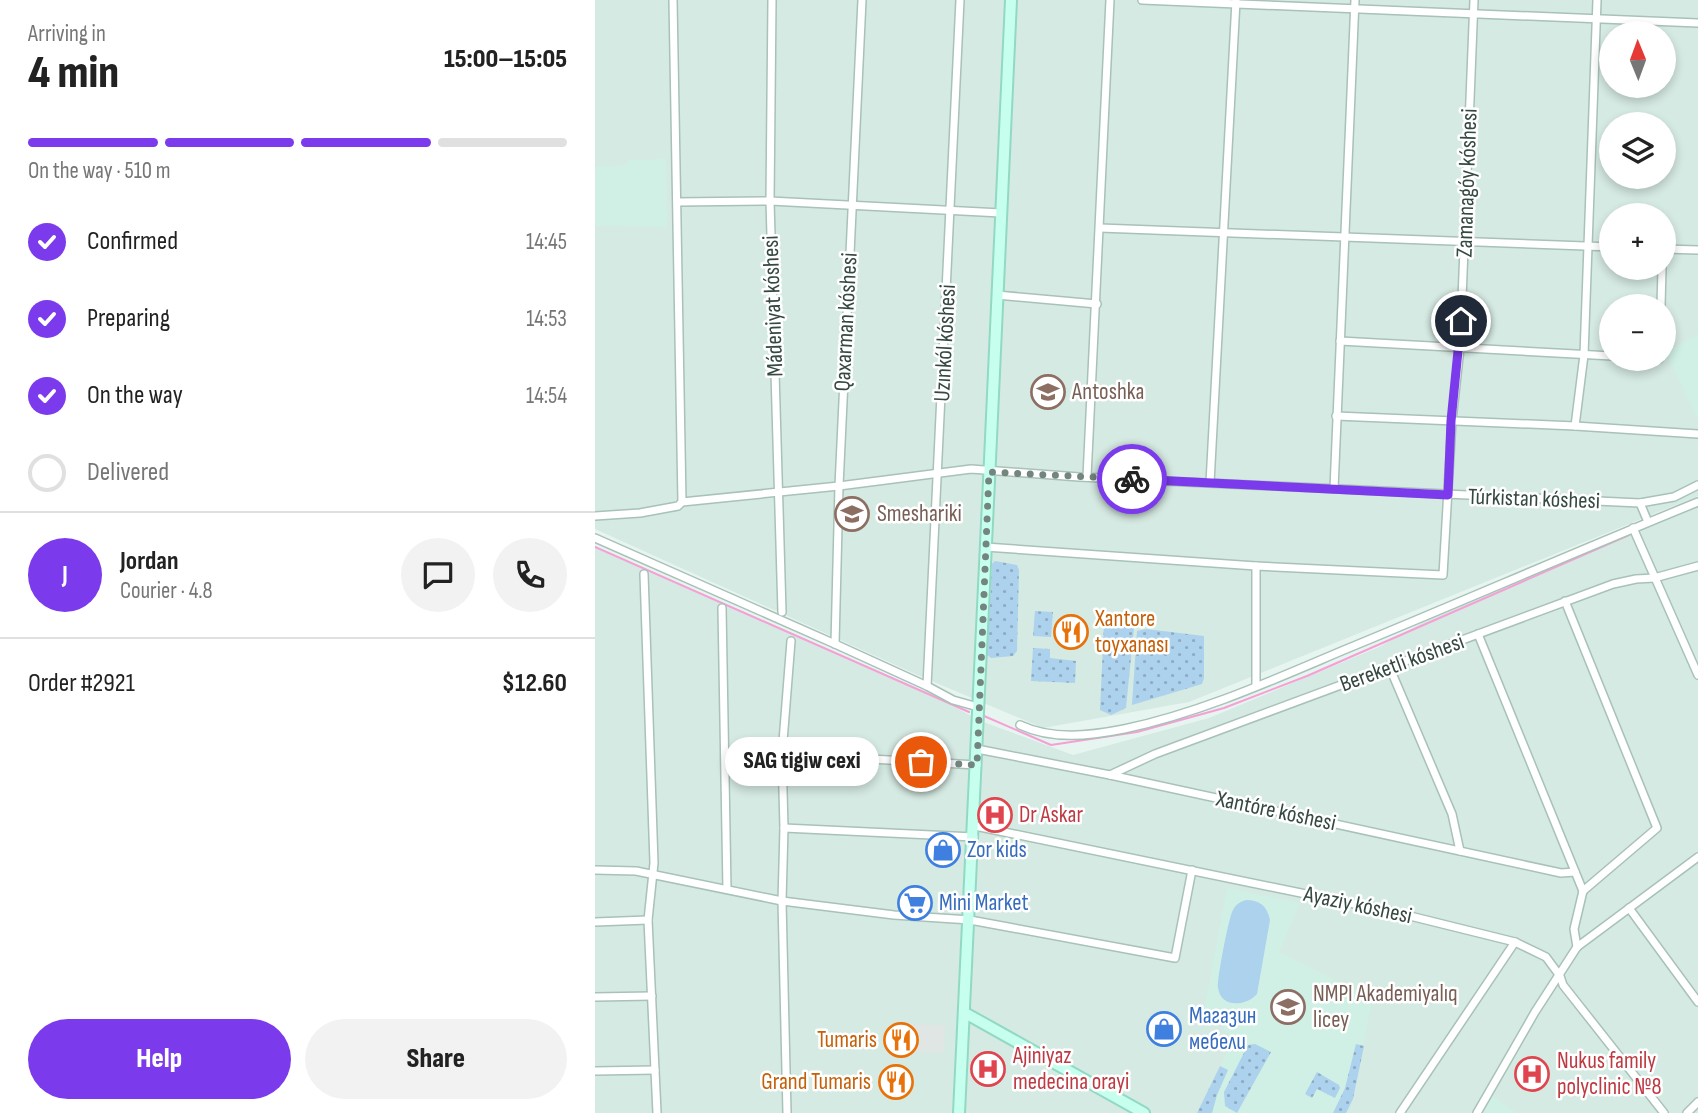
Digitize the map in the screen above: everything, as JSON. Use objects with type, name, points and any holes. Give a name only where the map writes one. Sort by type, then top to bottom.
[{"type":"main road","points":[[959,1113],[975,831],[978,707],[1011,0]]},
{"type":"main road","points":[[965,1013],[1144,1113]]},
{"type":"street","points":[[673,0],[682,502]]},
{"type":"street","name":"Mádeniyat kóshesi","points":[[772,0],[770,201],[782,612]]},
{"type":"street","name":"Qaxarman kóshesi","points":[[835,644],[839,486],[862,0]]},
{"type":"street","name":"Uzınkól kóshesi","points":[[927,686],[960,0]]},
{"type":"street","points":[[1087,477],[1110,0]]},
{"type":"street","points":[[1142,0],[1355,4],[1473,13],[1698,23]]},
{"type":"street","name":"Zamanagóy kóshesi","points":[[1256,566],[1443,575],[1451,421],[1460,348],[1474,0]]},
{"type":"street","points":[[1575,426],[1584,355],[1597,0]]},
{"type":"street","points":[[1210,483],[1236,2]]},
{"type":"street","points":[[1334,489],[1355,4]]},
{"type":"street","points":[[677,202],[770,201],[952,209],[1001,214]]},
{"type":"street","points":[[1100,228],[1599,247]]},
{"type":"street","points":[[1676,249],[1698,250]]},
{"type":"street","points":[[997,295],[1097,304]]},
{"type":"street","points":[[1340,341],[1599,356]]},
{"type":"street","points":[[1336,416],[1698,434]]},
{"type":"street","name":"Túrkistan kóshesi","points":[[595,516],[640,513],[678,506],[682,502],[971,469],[1087,477],[1640,503],[1674,497],[1698,485]]},
{"type":"street","points":[[1020,725],[1038,733],[1057,736],[1123,729],[1196,709],[1698,502]]},
{"type":"street","points":[[1640,503],[1648,522]]},
{"type":"street","points":[[1633,528],[1697,669]]},
{"type":"street","points":[[595,538],[835,644],[953,700],[978,707]]},
{"type":"street","points":[[985,547],[1256,566],[1257,686]]},
{"type":"street","name":"Bereketli kóshesi","points":[[1111,775],[1155,754],[1183,746],[1565,601],[1613,584],[1654,578],[1698,566]]},
{"type":"street","points":[[644,574],[653,875],[648,920],[657,1113]]},
{"type":"street","points":[[1565,601],[1657,828],[1583,891]]},
{"type":"street","points":[[722,608],[727,889]]},
{"type":"street","points":[[1478,634],[1583,891],[1574,929],[1577,947]]},
{"type":"street","points":[[787,1113],[782,754],[791,641]]},
{"type":"street","points":[[1389,666],[1453,814],[1460,851]]},
{"type":"street","name":"Xantóre kóshesi","points":[[977,749],[1111,775],[1561,873],[1575,872]]},
{"type":"street","points":[[782,754],[977,765]]},
{"type":"street","name":"Ayaziy kóshesi","points":[[784,828],[975,831],[1192,870],[1398,913],[1515,942],[1546,957],[1560,976],[1563,985],[1664,1113]]},
{"type":"street","points":[[1477,1113],[1535,1012],[1577,947],[1698,857]]},
{"type":"street","points":[[595,870],[636,871],[782,901],[894,915],[970,920],[1175,958],[1192,870]]},
{"type":"street","points":[[1629,908],[1698,1002]]},
{"type":"street","points":[[595,922],[648,920]]},
{"type":"street","points":[[1400,1113],[1515,942]]},
{"type":"street","points":[[595,997],[652,996]]},
{"type":"street","points":[[595,1071],[655,1070]]},
{"type":"street","points":[[1687,1113],[1698,1102]]},
{"type":"shaded area","points":[[595,0],[1698,0],[1698,496],[1189,702],[1043,728],[922,677],[595,529]]},
{"type":"shaded area","points":[[666,159],[667,227],[595,226],[595,167],[627,165],[628,160]]},
{"type":"shaded area","points":[[1698,334],[1698,420],[1675,371],[1676,347]]},
{"type":"shaded area","points":[[1698,503],[1698,1113],[595,1113],[595,546],[943,700],[978,720],[1073,755],[1209,718],[1379,647],[1427,620]]},
{"type":"shaded area","points":[[995,561],[1017,565],[1019,570],[1017,651],[1013,656],[991,658],[987,655],[992,564]]},
{"type":"shaded area","points":[[1035,611],[1053,612],[1051,637],[1033,636]]},
{"type":"shaded area","points":[[1104,623],[1134,628],[1126,708],[1111,715],[1100,710]]},
{"type":"shaded area","points":[[1146,629],[1204,636],[1202,684],[1132,705],[1137,631]]},
{"type":"shaded area","points":[[1033,648],[1050,649],[1050,658],[1076,661],[1075,683],[1031,681]]},
{"type":"shaded area","name":"NMPI Akademiyalıq licey","points":[[1227,888],[1300,903],[1279,952],[1372,999],[1353,1099],[1346,1113],[1197,1113],[1234,1037],[1223,1030],[1228,1022],[1218,1017],[1213,1026],[1202,1022]]},
{"type":"shaded area","points":[[1246,900],[1262,905],[1270,920],[1257,994],[1247,1001],[1235,1003],[1224,999],[1220,994],[1218,982],[1231,915],[1240,902]]},
{"type":"shaded area","points":[[912,1024],[945,1025],[944,1053],[911,1052]]},
{"type":"shaded area","points":[[1255,1044],[1271,1052],[1237,1113],[1225,1106],[1224,1092],[1248,1045]]},
{"type":"shaded area","points":[[1356,1044],[1364,1046],[1353,1099],[1346,1113],[1333,1113],[1345,1088]]},
{"type":"shaded area","points":[[1220,1066],[1228,1070],[1212,1113],[1197,1113]]},
{"type":"shaded area","points":[[1317,1072],[1339,1085],[1335,1098],[1317,1089],[1312,1098],[1305,1094]]},
{"type":"shaded area","points":[[1491,1095],[1517,1113],[1480,1113]]},
{"type":"waterway","points":[[984,716],[1051,745],[1137,732],[1224,708],[1307,676],[1629,535]]},
{"type":"waterway","points":[[595,547],[969,712]]},
{"type":"way so far","points":[[921,762],[977,765],[989,472],[1132,479]]},
{"type":"place","name":"Antoshka","points":[[1048,392]]},
{"type":"place","name":"Smeshariki","points":[[852,514]]},
{"type":"place","name":"Xantore toyxanası","points":[[1071,632]]},
{"type":"place","name":"SAG tigiw cexi","points":[[921,762]]},
{"type":"place","name":"Dr Askar","points":[[995,815]]},
{"type":"place","name":"Zor kids","points":[[943,850]]},
{"type":"place","name":"Mini Market","points":[[915,903]]},
{"type":"place","name":"NMPI Akademiyalıq licey","points":[[1288,1007]]},
{"type":"place","name":"Магазин мебели","points":[[1164,1029]]},
{"type":"place","name":"Tumaris","points":[[901,1040]]},
{"type":"place","name":"Ajiniyaz medecina orayi","points":[[988,1069]]},
{"type":"place","name":"Nukus family polyclinic №8","points":[[1532,1074]]},
{"type":"place","name":"Grand Tumaris","points":[[896,1082]]},
{"type":"route","points":[[1132,479],[1448,495],[1451,421],[1461,321]]}]
